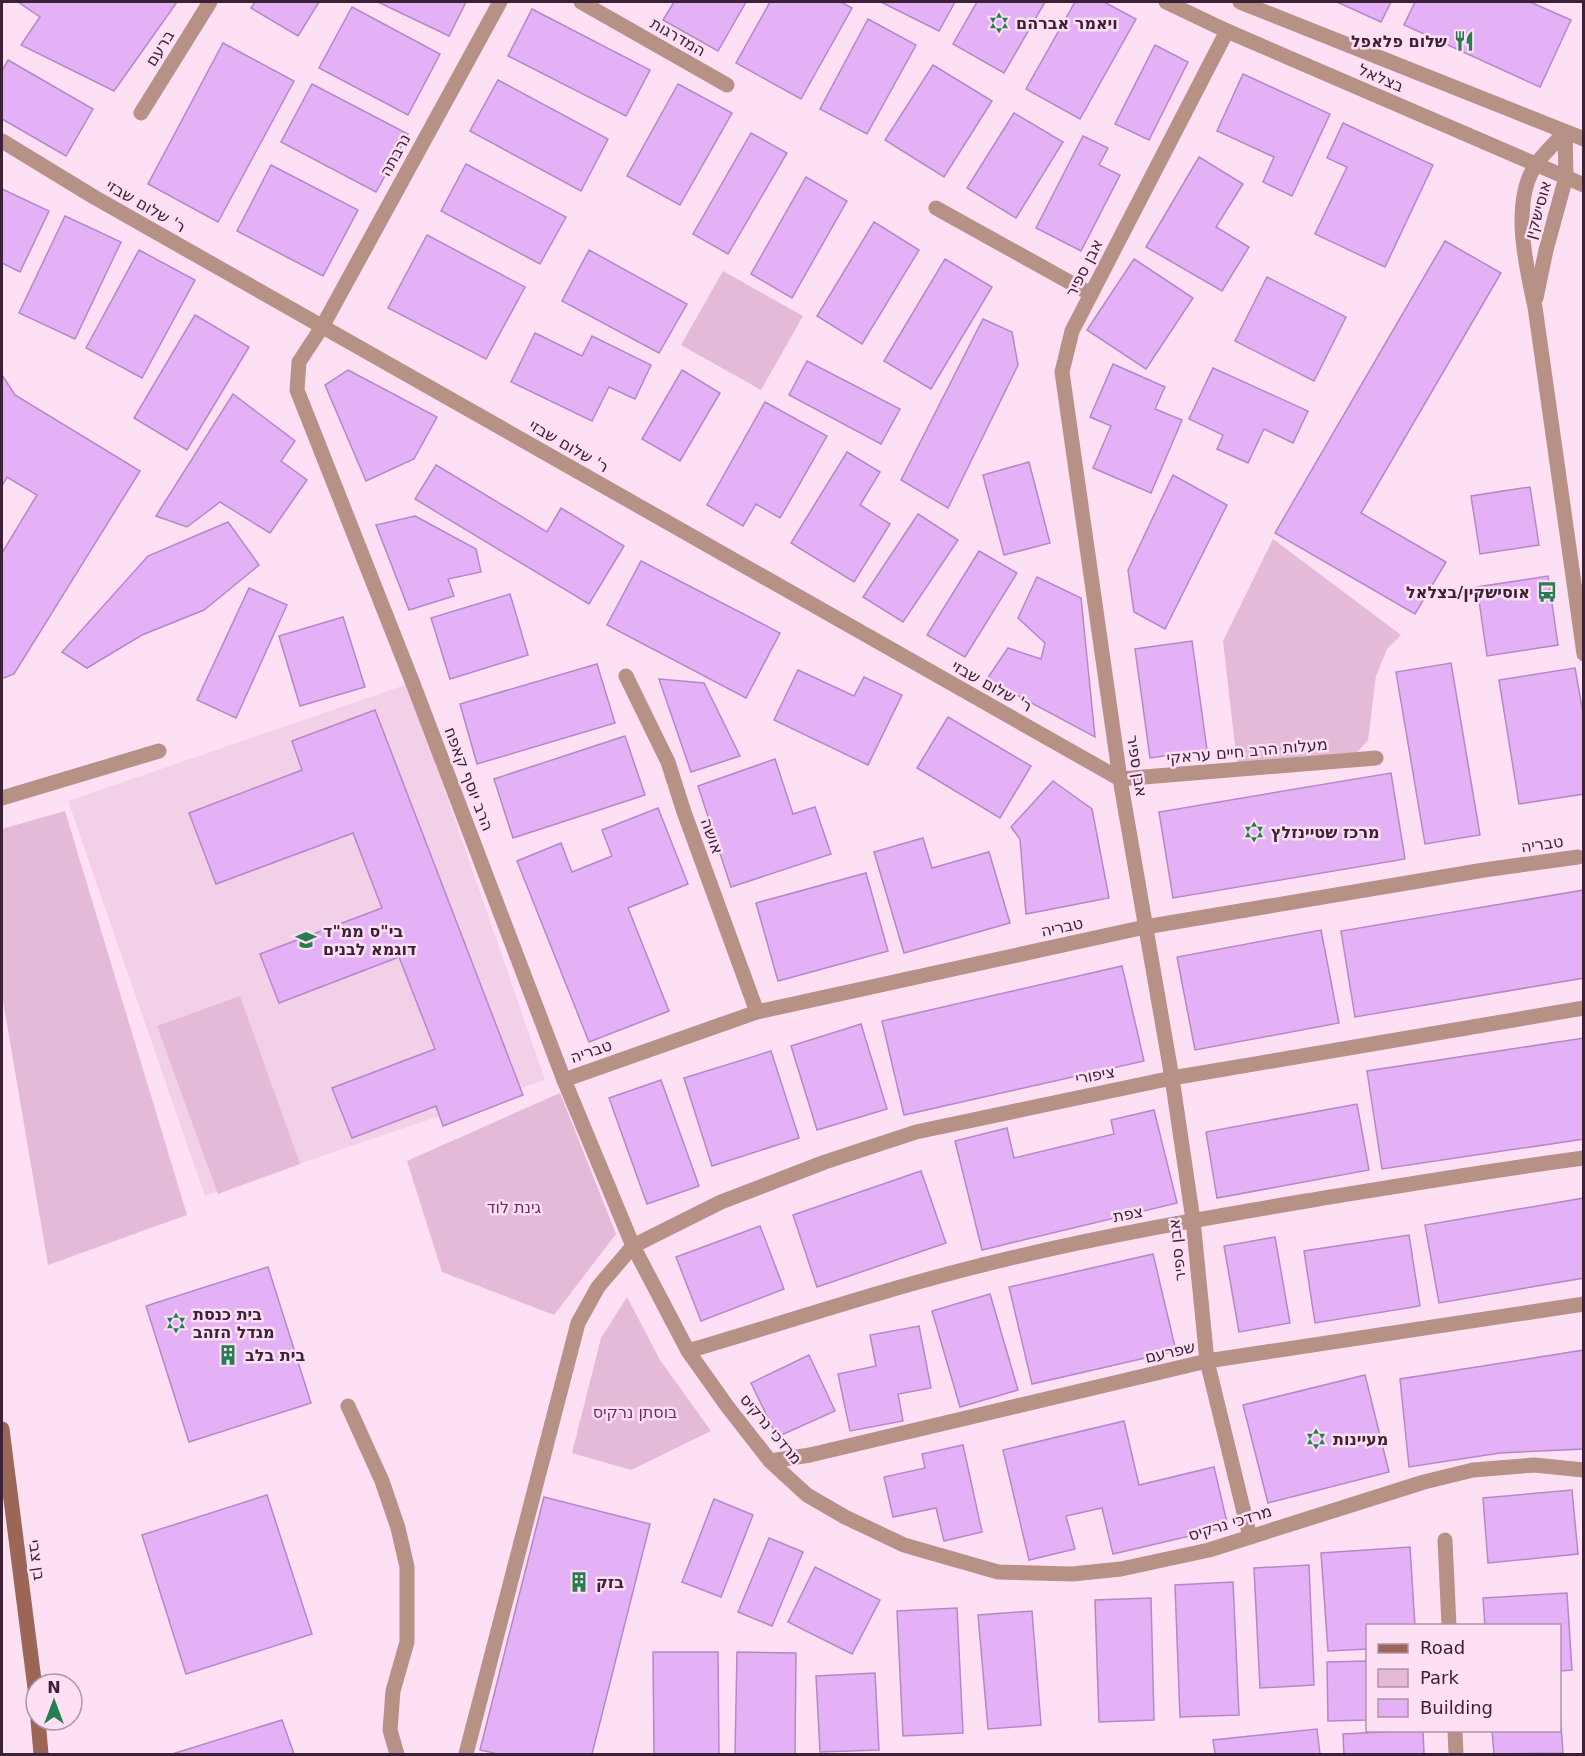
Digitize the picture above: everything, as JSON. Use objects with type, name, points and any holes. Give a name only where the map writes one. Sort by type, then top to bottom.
[{"type":"main road","name":"בן צבי","points":[[2,1429],[33,1672]]},
{"type":"main road","points":[[39,1732],[41,1755]]},
{"type":"street","name":"ברעם","points":[[141,113],[210,2]]},
{"type":"street","name":"נרבתה","points":[[322,327],[500,2]]},
{"type":"street","name":"המדרגות","points":[[581,2],[727,85]]},
{"type":"street","name":"בצלאל","points":[[1166,2],[1227,31],[1584,185]]},
{"type":"street","name":"בצלאל","points":[[1240,2],[1584,139]]},
{"type":"street","name":"אבן ספיר","points":[[1227,31],[1072,331],[1062,372],[1120,779],[1172,1078],[1193,1220],[1207,1361],[1250,1537]]},
{"type":"street","name":"אוסישקין","points":[[1566,132],[1536,164],[1523,201],[1521,225],[1535,307],[1583,652]]},
{"type":"street","name":"אוסישקין","points":[[1535,307],[1546,250],[1566,177],[1566,132]]},
{"type":"street","name":"ר' שלום שבזי","points":[[2,141],[94,197],[1120,779]]},
{"type":"street","points":[[936,208],[1091,294]]},
{"type":"street","name":"הרב יוסף קאפח","points":[[322,327],[299,362],[297,390],[412,681],[564,1080],[633,1246]]},
{"type":"street","name":"אושה","points":[[626,676],[668,762],[757,1012]]},
{"type":"street","points":[[2,798],[159,751]]},
{"type":"street","name":"מעלות הרב חיים עראקי","points":[[1120,779],[1376,758]]},
{"type":"street","name":"טבריה","points":[[564,1080],[757,1012],[1145,927],[1484,870],[1578,857]]},
{"type":"street","name":"ציפורי","points":[[633,1246],[721,1202],[825,1162],[916,1132],[1172,1078],[1584,1008]]},
{"type":"street","name":"צפת","points":[[688,1351],[1005,1259],[1193,1220],[1493,1170],[1584,1158]]},
{"type":"street","points":[[466,1755],[578,1323],[598,1287],[633,1246]]},
{"type":"street","name":"מרדכי נרקיס","points":[[633,1246],[688,1351],[770,1461],[807,1495],[845,1517],[904,1545],[998,1572],[1072,1574],[1121,1569],[1209,1550],[1424,1482],[1473,1470],[1534,1464],[1584,1470]]},
{"type":"street","name":"שפרעם","points":[[770,1461],[810,1455],[1207,1361],[1584,1304]]},
{"type":"street","points":[[348,1406],[385,1490],[398,1528],[406,1567],[406,1642],[393,1691],[390,1730],[397,1755]]},
{"type":"street","points":[[1445,1540],[1449,1624]]},
{"type":"street","points":[[1455,1732],[1456,1755]]},
{"type":"shaded area","name":"בי\"ס ממ\"ד דוגמא לבנים","points":[[408,684],[545,1080],[205,1196],[68,801]]},
{"type":"green space","points":[[723,271],[803,316],[761,390],[681,345]]},
{"type":"green space","points":[[1273,539],[1401,635],[1387,649],[1376,676],[1368,740],[1354,756],[1237,763],[1223,641]]},
{"type":"green space","points":[[65,811],[187,1215],[48,1265],[2,995],[2,829]]},
{"type":"green space","points":[[240,996],[300,1164],[218,1194],[157,1026]]},
{"type":"green space","name":"גינת לוד","points":[[560,1093],[616,1234],[554,1315],[442,1272],[407,1161]]},
{"type":"green space","name":"בוסתן נרקיס","points":[[627,1297],[660,1360],[711,1431],[631,1470],[572,1453],[601,1338]]},
{"type":"building","points":[[18,2],[177,2],[114,91],[21,45],[40,17]]},
{"type":"building","points":[[255,2],[319,2],[298,36],[251,8]]},
{"type":"building","points":[[378,2],[466,2],[449,36]]},
{"type":"building","points":[[674,2],[746,2],[718,51],[663,20]]},
{"type":"building","points":[[770,2],[841,2],[852,8],[801,99],[736,63]]},
{"type":"building","points":[[881,2],[955,2],[939,31]]},
{"type":"building","name":"ויאמר אברהם","points":[[977,2],[1045,2],[1004,73],[953,44]]},
{"type":"building","points":[[1075,2],[1104,2],[1136,19],[1080,119],[1026,89]]},
{"type":"building","points":[[1337,2],[1391,2],[1381,22]]},
{"type":"building","points":[[1415,2],[1530,2],[1571,20],[1540,87],[1404,25]]},
{"type":"building","points":[[352,7],[440,54],[408,115],[319,68]]},
{"type":"building","points":[[532,9],[650,70],[626,116],[508,56]]},
{"type":"building","points":[[868,19],[916,45],[867,134],[820,109]]},
{"type":"building","points":[[223,43],[294,81],[218,222],[148,184]]},
{"type":"building","points":[[1155,45],[1188,62],[1149,140],[1115,124]]},
{"type":"building","points":[[8,60],[93,109],[66,156],[2,119],[2,71]]},
{"type":"building","points":[[933,65],[992,101],[944,177],[885,140]]},
{"type":"building","points":[[1243,74],[1330,114],[1292,196],[1263,182],[1274,157],[1217,131]]},
{"type":"building","points":[[498,80],[608,139],[581,191],[470,131]]},
{"type":"building","points":[[312,84],[408,134],[376,192],[281,142]]},
{"type":"building","points":[[678,84],[732,113],[680,205],[627,176]]},
{"type":"building","points":[[1014,113],[1063,142],[1016,218],[967,188]]},
{"type":"building","points":[[1343,123],[1433,165],[1385,267],[1315,234],[1347,167],[1327,158]]},
{"type":"building","points":[[751,133],[787,153],[728,254],[693,234]]},
{"type":"building","points":[[1083,136],[1108,148],[1099,165],[1120,175],[1081,251],[1036,228]]},
{"type":"building","points":[[1199,157],[1243,184],[1216,227],[1249,247],[1222,291],[1146,247]]},
{"type":"building","points":[[466,164],[566,217],[540,264],[441,211]]},
{"type":"building","points":[[271,165],[358,210],[323,276],[237,231]]},
{"type":"building","points":[[806,177],[847,201],[792,298],[751,274]]},
{"type":"building","points":[[2,189],[49,211],[20,272],[2,263]]},
{"type":"building","points":[[65,216],[121,242],[75,339],[19,313]]},
{"type":"building","points":[[874,222],[919,250],[862,344],[817,316]]},
{"type":"building","points":[[427,235],[525,287],[486,359],[388,308]]},
{"type":"building","points":[[1445,241],[1501,273],[1361,513],[1446,562],[1415,614],[1275,533]]},
{"type":"building","points":[[139,250],[195,280],[142,378],[86,348]]},
{"type":"building","points":[[589,250],[687,304],[659,353],[562,301]]},
{"type":"building","points":[[945,259],[992,287],[931,389],[884,361]]},
{"type":"building","points":[[1134,259],[1193,298],[1146,369],[1087,330]]},
{"type":"building","points":[[1267,277],[1346,317],[1314,381],[1235,341]]},
{"type":"building","points":[[195,315],[249,347],[187,450],[134,418]]},
{"type":"building","points":[[983,319],[1012,332],[1018,365],[948,508],[901,480]]},
{"type":"building","points":[[535,333],[582,356],[592,336],[651,365],[635,399],[609,387],[592,421],[511,382]]},
{"type":"building","points":[[807,361],[900,409],[881,444],[789,395]]},
{"type":"building","points":[[1113,364],[1165,387],[1155,409],[1182,420],[1151,493],[1093,468],[1111,426],[1090,417]]},
{"type":"building","points":[[1213,368],[1308,411],[1293,443],[1264,429],[1248,463],[1217,449],[1223,435],[1189,419]]},
{"type":"building","points":[[348,370],[437,417],[414,459],[366,481],[325,385]]},
{"type":"building","points":[[682,370],[720,393],[680,461],[642,439]]},
{"type":"building","points":[[2,375],[15,395],[140,471],[14,674],[4,678],[2,677],[2,553],[37,495],[7,477],[2,486]]},
{"type":"building","points":[[233,394],[295,441],[281,461],[307,480],[270,533],[220,502],[187,527],[156,516]]},
{"type":"building","points":[[765,402],[827,436],[780,518],[756,504],[743,526],[707,505]]},
{"type":"building","points":[[847,452],[880,472],[860,505],[890,524],[854,582],[791,543]]},
{"type":"building","points":[[1029,462],[1050,543],[1004,555],[983,475]]},
{"type":"building","points":[[436,465],[547,532],[561,508],[624,546],[589,604],[415,499]]},
{"type":"building","points":[[1173,475],[1227,505],[1165,629],[1134,612],[1128,570]]},
{"type":"building","points":[[1530,487],[1539,545],[1480,554],[1471,496]]},
{"type":"building","points":[[918,514],[958,540],[903,622],[863,597]]},
{"type":"building","points":[[415,516],[476,549],[481,572],[448,579],[454,596],[409,610],[376,525]]},
{"type":"building","points":[[228,522],[259,565],[204,610],[142,635],[87,668],[62,652],[148,556]]},
{"type":"building","points":[[979,551],[1017,573],[965,657],[927,635]]},
{"type":"building","points":[[641,561],[780,633],[746,698],[607,625]]},
{"type":"building","points":[[1548,576],[1558,645],[1487,656],[1477,587]]},
{"type":"building","points":[[1037,577],[1081,598],[1095,737],[987,679],[1008,648],[1041,659],[1045,643],[1018,618]]},
{"type":"building","points":[[249,588],[287,605],[236,718],[197,700]]},
{"type":"building","points":[[510,594],[528,655],[450,679],[431,618]]},
{"type":"building","points":[[343,617],[365,687],[300,706],[279,636]]},
{"type":"building","points":[[1192,641],[1207,750],[1150,758],[1135,649]]},
{"type":"building","points":[[1451,663],[1480,835],[1425,844],[1396,672]]},
{"type":"building","points":[[597,664],[615,723],[477,764],[460,704]]},
{"type":"building","points":[[1575,668],[1584,719],[1584,794],[1519,804],[1499,680]]},
{"type":"building","points":[[798,670],[854,696],[864,677],[902,695],[868,765],[774,720]]},
{"type":"building","points":[[659,679],[704,683],[740,756],[691,772]]},
{"type":"building","points":[[375,710],[523,1095],[443,1126],[436,1106],[352,1138],[332,1088],[435,1049],[399,957],[279,1003],[260,954],[382,908],[353,833],[216,884],[189,813],[302,770],[292,741]]},
{"type":"building","points":[[948,717],[1031,766],[1000,818],[917,768]]},
{"type":"building","points":[[625,736],[645,795],[513,838],[494,779]]},
{"type":"building","points":[[775,759],[793,814],[815,807],[831,854],[731,887],[698,786]]},
{"type":"building","points":[[1391,773],[1405,859],[1173,898],[1159,812]]},
{"type":"building","points":[[1053,781],[1092,809],[1109,898],[1026,914],[1020,839],[1011,827]]},
{"type":"building","points":[[658,808],[688,884],[628,908],[669,1011],[589,1042],[517,861],[561,843],[572,872],[612,856],[602,830]]},
{"type":"building","points":[[923,838],[932,868],[989,852],[1010,923],[904,953],[874,852]]},
{"type":"building","points":[[866,873],[888,951],[778,981],[756,903]]},
{"type":"building","points":[[1584,890],[1584,978],[1355,1017],[1341,931]]},
{"type":"building","points":[[1321,930],[1339,1023],[1195,1050],[1177,957]]},
{"type":"building","points":[[1122,966],[1144,1061],[904,1115],[882,1021]]},
{"type":"building","points":[[861,1024],[887,1109],[817,1130],[791,1046]]},
{"type":"building","points":[[1584,1038],[1584,1139],[1382,1169],[1367,1071]]},
{"type":"building","points":[[771,1051],[799,1138],[712,1166],[684,1078]]},
{"type":"building","points":[[661,1080],[699,1186],[647,1204],[609,1098]]},
{"type":"building","points":[[1357,1104],[1369,1170],[1217,1198],[1206,1132]]},
{"type":"building","points":[[1154,1110],[1177,1203],[982,1250],[955,1141],[1007,1128],[1014,1158],[1114,1134],[1111,1120]]},
{"type":"building","points":[[921,1171],[946,1243],[817,1287],[793,1215]]},
{"type":"building","points":[[1584,1198],[1584,1278],[1439,1303],[1425,1225]]},
{"type":"building","points":[[760,1226],[784,1289],[701,1321],[676,1257]]},
{"type":"building","points":[[1409,1235],[1420,1306],[1315,1323],[1304,1251]]},
{"type":"building","points":[[1275,1237],[1290,1323],[1239,1332],[1224,1246]]},
{"type":"building","points":[[1153,1254],[1176,1351],[1032,1384],[1009,1287]]},
{"type":"building","name":"בית בלב","points":[[268,1267],[311,1403],[189,1442],[146,1306]]},
{"type":"building","points":[[990,1294],[1018,1390],[960,1407],[932,1311]]},
{"type":"building","points":[[919,1326],[931,1388],[898,1394],[903,1421],[850,1431],[838,1374],[876,1366],[870,1335]]},
{"type":"building","points":[[1584,1350],[1584,1449],[1500,1453],[1409,1467],[1400,1379]]},
{"type":"building","points":[[809,1355],[835,1411],[777,1437],[751,1383]]},
{"type":"building","name":"מעיינות","points":[[1365,1375],[1389,1472],[1268,1503],[1243,1405]]},
{"type":"building","points":[[1124,1421],[1139,1485],[1214,1467],[1228,1527],[1113,1554],[1102,1508],[1066,1516],[1075,1549],[1029,1560],[1003,1450]]},
{"type":"building","points":[[963,1445],[982,1532],[944,1541],[936,1508],[893,1517],[884,1477],[925,1468],[922,1454]]},
{"type":"building","points":[[1572,1490],[1578,1554],[1488,1563],[1483,1498]]},
{"type":"building","points":[[267,1495],[312,1634],[186,1674],[142,1535]]},
{"type":"building","name":"בזק","points":[[544,1497],[650,1524],[592,1754],[498,1754],[480,1750]]},
{"type":"building","points":[[714,1499],[753,1515],[721,1597],[682,1582]]},
{"type":"building","points":[[769,1538],[803,1552],[772,1626],[738,1612]]},
{"type":"building","points":[[1410,1547],[1415,1624],[1366,1624],[1366,1649],[1328,1651],[1321,1553]]},
{"type":"building","points":[[1309,1565],[1314,1685],[1260,1688],[1254,1568]]},
{"type":"building","points":[[815,1567],[880,1600],[852,1654],[788,1622]]},
{"type":"building","points":[[1233,1582],[1239,1715],[1180,1717],[1175,1585]]},
{"type":"building","points":[[1567,1593],[1572,1670],[1561,1671],[1561,1624],[1485,1624],[1483,1598]]},
{"type":"building","points":[[1151,1598],[1154,1720],[1099,1722],[1095,1600]]},
{"type":"building","points":[[957,1608],[963,1733],[903,1736],[897,1611]]},
{"type":"building","points":[[1032,1611],[1041,1725],[988,1729],[978,1615]]},
{"type":"building","points":[[653,1652],[718,1652],[719,1754],[654,1754]]},
{"type":"building","points":[[737,1652],[796,1653],[795,1754],[735,1754]]},
{"type":"building","points":[[1366,1661],[1366,1720],[1328,1721],[1327,1662]]},
{"type":"building","points":[[875,1673],[879,1750],[820,1752],[816,1676]]},
{"type":"building","points":[[282,1720],[294,1754],[172,1754]]},
{"type":"building","points":[[1561,1726],[1563,1753],[1494,1754],[1492,1732],[1561,1732]]},
{"type":"building","points":[[1317,1729],[1320,1754],[1215,1754],[1213,1740]]},
{"type":"building","points":[[1423,1732],[1424,1754],[1344,1754],[1343,1734]]},
{"type":"place","name":"ויאמר אברהם","points":[[999,23]]},
{"type":"place","name":"שלום פלאפל","points":[[1464,41]]},
{"type":"place","name":"אוסישקין/בצלאל","points":[[1547,592]]},
{"type":"place","name":"מרכז שטיינזלץ","points":[[1254,832]]},
{"type":"place","name":"בי\"ס ממ\"ד דוגמא לבנים","points":[[306,940]]},
{"type":"place","name":"בית כנסת מגדל הזהב","points":[[176,1323]]},
{"type":"place","name":"בית בלב","points":[[228,1355]]},
{"type":"place","name":"מעיינות","points":[[1316,1439]]},
{"type":"place","name":"בזק","points":[[579,1582]]}]
